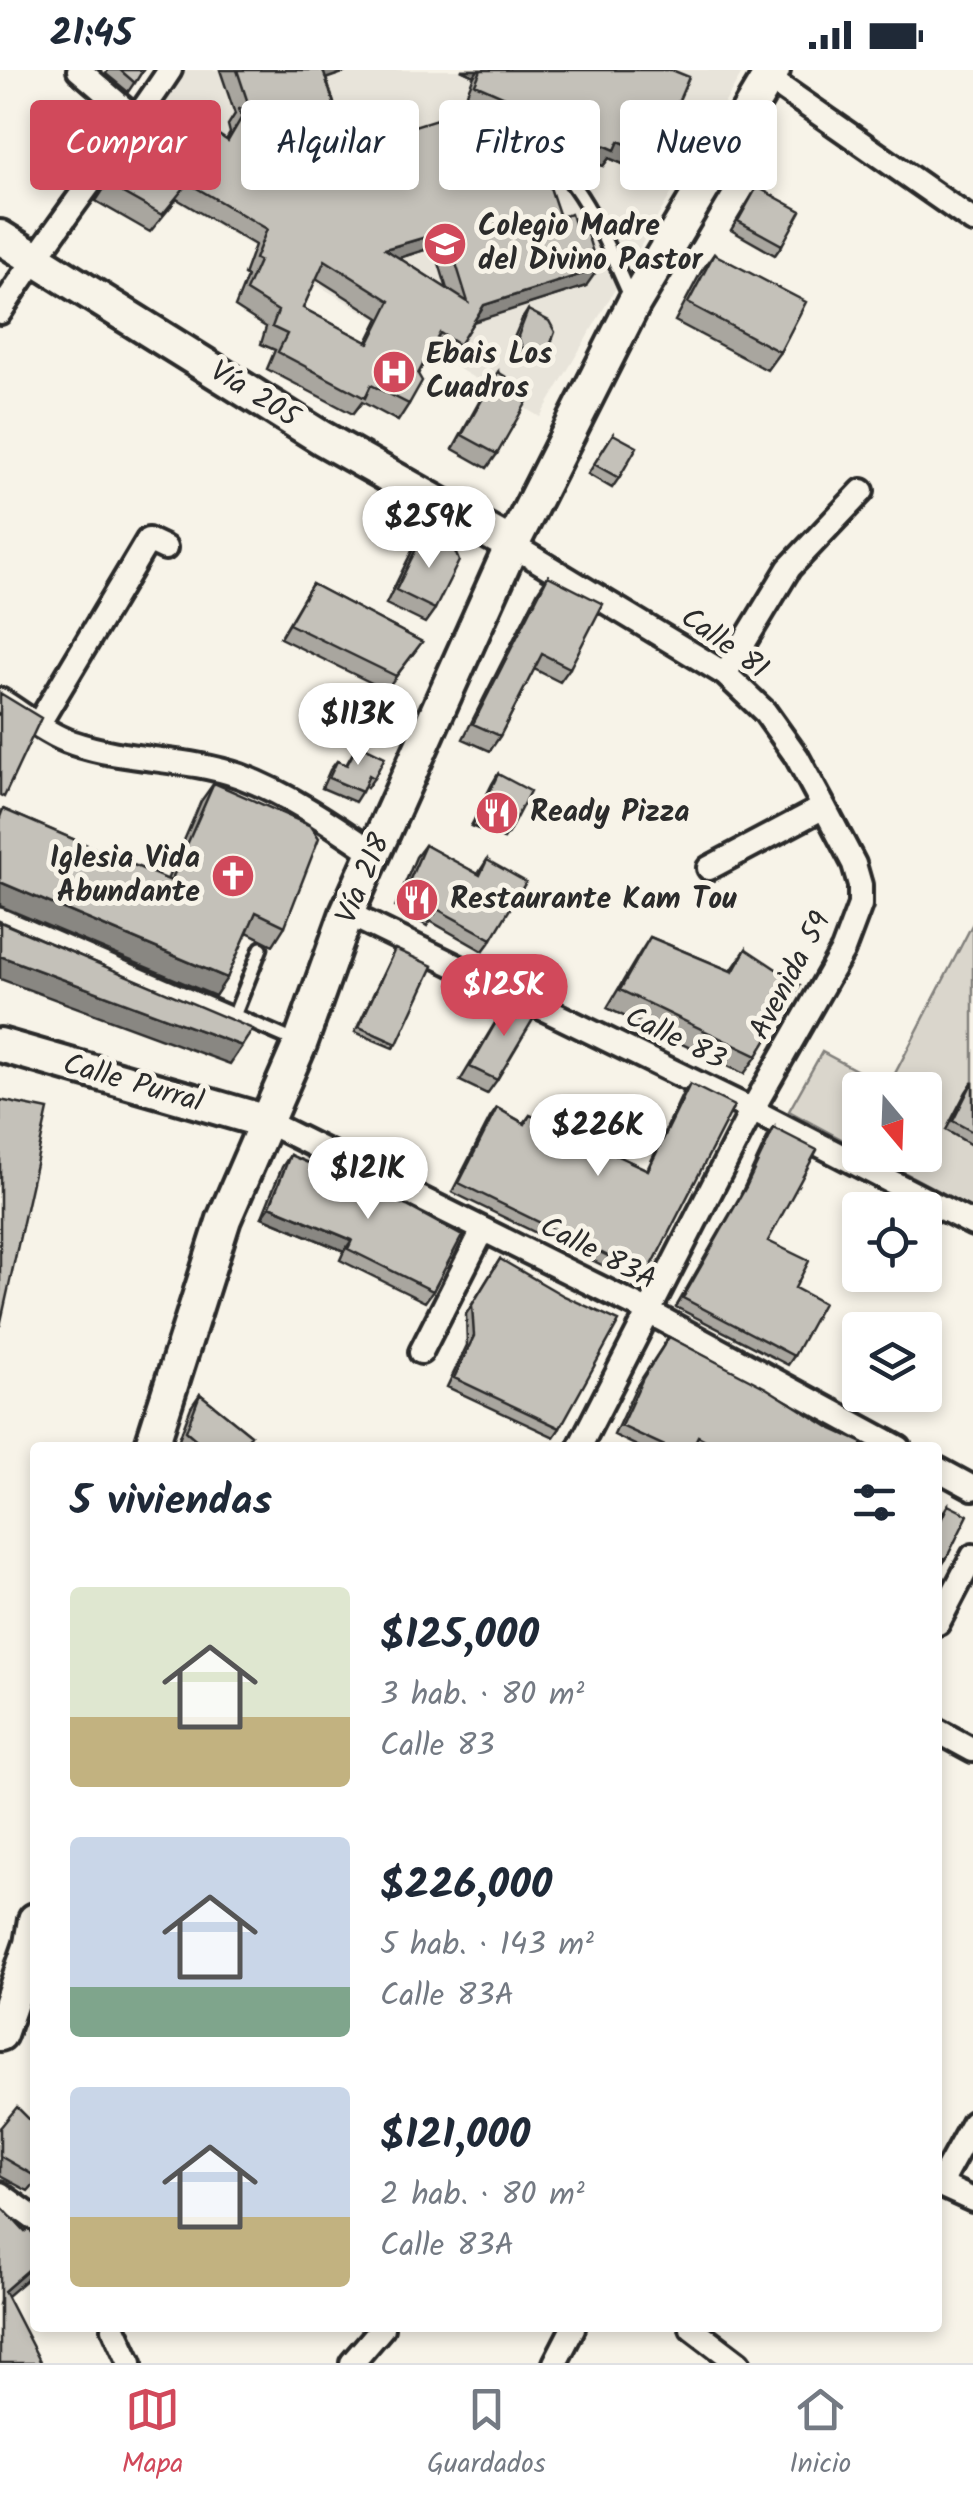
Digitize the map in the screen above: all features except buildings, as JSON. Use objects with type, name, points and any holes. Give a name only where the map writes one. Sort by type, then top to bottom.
[{"type":"main road","name":"Vía 218","points":[[153,1442],[224,1219],[300,1044],[348,913],[512,545],[634,304],[770,74]]},
{"type":"main road","name":"Vía 205","points":[[0,237],[322,438],[512,545]]},
{"type":"main road","name":"Calle Purral","points":[[0,1046],[266,1122]]},
{"type":"main road","points":[[3,2019],[30,1947]]},
{"type":"street","points":[[79,70],[114,100]]},
{"type":"street","points":[[150,100],[170,70]]},
{"type":"street","points":[[770,74],[973,221]]},
{"type":"street","points":[[0,312],[85,190]]},
{"type":"street","points":[[725,674],[789,568],[862,491]]},
{"type":"street","points":[[39,724],[148,540],[165,548]]},
{"type":"street","name":"Calle 81","points":[[512,545],[725,674],[765,712],[797,757],[854,864],[860,905]]},
{"type":"street","points":[[0,700],[69,742],[116,755],[190,762],[241,776],[318,814],[374,853]]},
{"type":"street","points":[[710,868],[824,807]]},
{"type":"street","name":"Avenida 59","points":[[582,1442],[752,1110],[843,950],[860,905]]},
{"type":"street","name":"Calle 83","points":[[348,913],[752,1110],[973,1224]]},
{"type":"street","name":"Calle 83A","points":[[266,1122],[647,1311],[887,1442]]},
{"type":"street","points":[[421,1352],[483,1230]]},
{"type":"street","points":[[942,1470],[973,1488]]},
{"type":"street","points":[[942,1616],[973,1556]]},
{"type":"street","points":[[942,1733],[973,1750]]},
{"type":"street","points":[[942,2177],[973,2123]]},
{"type":"street","points":[[942,2186],[973,2200]]},
{"type":"street","points":[[0,2194],[30,2215]]},
{"type":"street","points":[[116,2332],[130,2363]]},
{"type":"street","points":[[352,2363],[379,2332]]},
{"type":"street","points":[[554,2363],[571,2332]]},
{"type":"street","points":[[697,2332],[738,2363]]},
{"type":"lane","points":[[575,190],[634,304]]},
{"type":"lane","points":[[0,914],[300,1044]]},
{"type":"lane","points":[[234,1016],[261,948]]},
{"type":"shaded area","name":"Colegio Madre del Divino Pastor","points":[[184,70],[744,70],[726,100],[620,100],[620,190],[673,190],[540,417],[158,190],[221,190],[221,100],[164,100]]},
{"type":"shaded area","points":[[973,923],[973,1209],[904,1172],[942,1172],[942,1072],[896,1072]]},
{"type":"shaded area","points":[[822,1052],[860,1072],[842,1072],[842,1139],[789,1111]]},
{"type":"place","name":"Colegio Madre del Divino Pastor","points":[[445,244]]},
{"type":"place","name":"Ebais Los Cuadros","points":[[394,372]]},
{"type":"place","name":"Ready Pizza","points":[[497,813]]},
{"type":"place","name":"Iglesia Vida Abundante","points":[[233,876]]},
{"type":"place","name":"Restaurante Kam Tou","points":[[417,900]]}]
